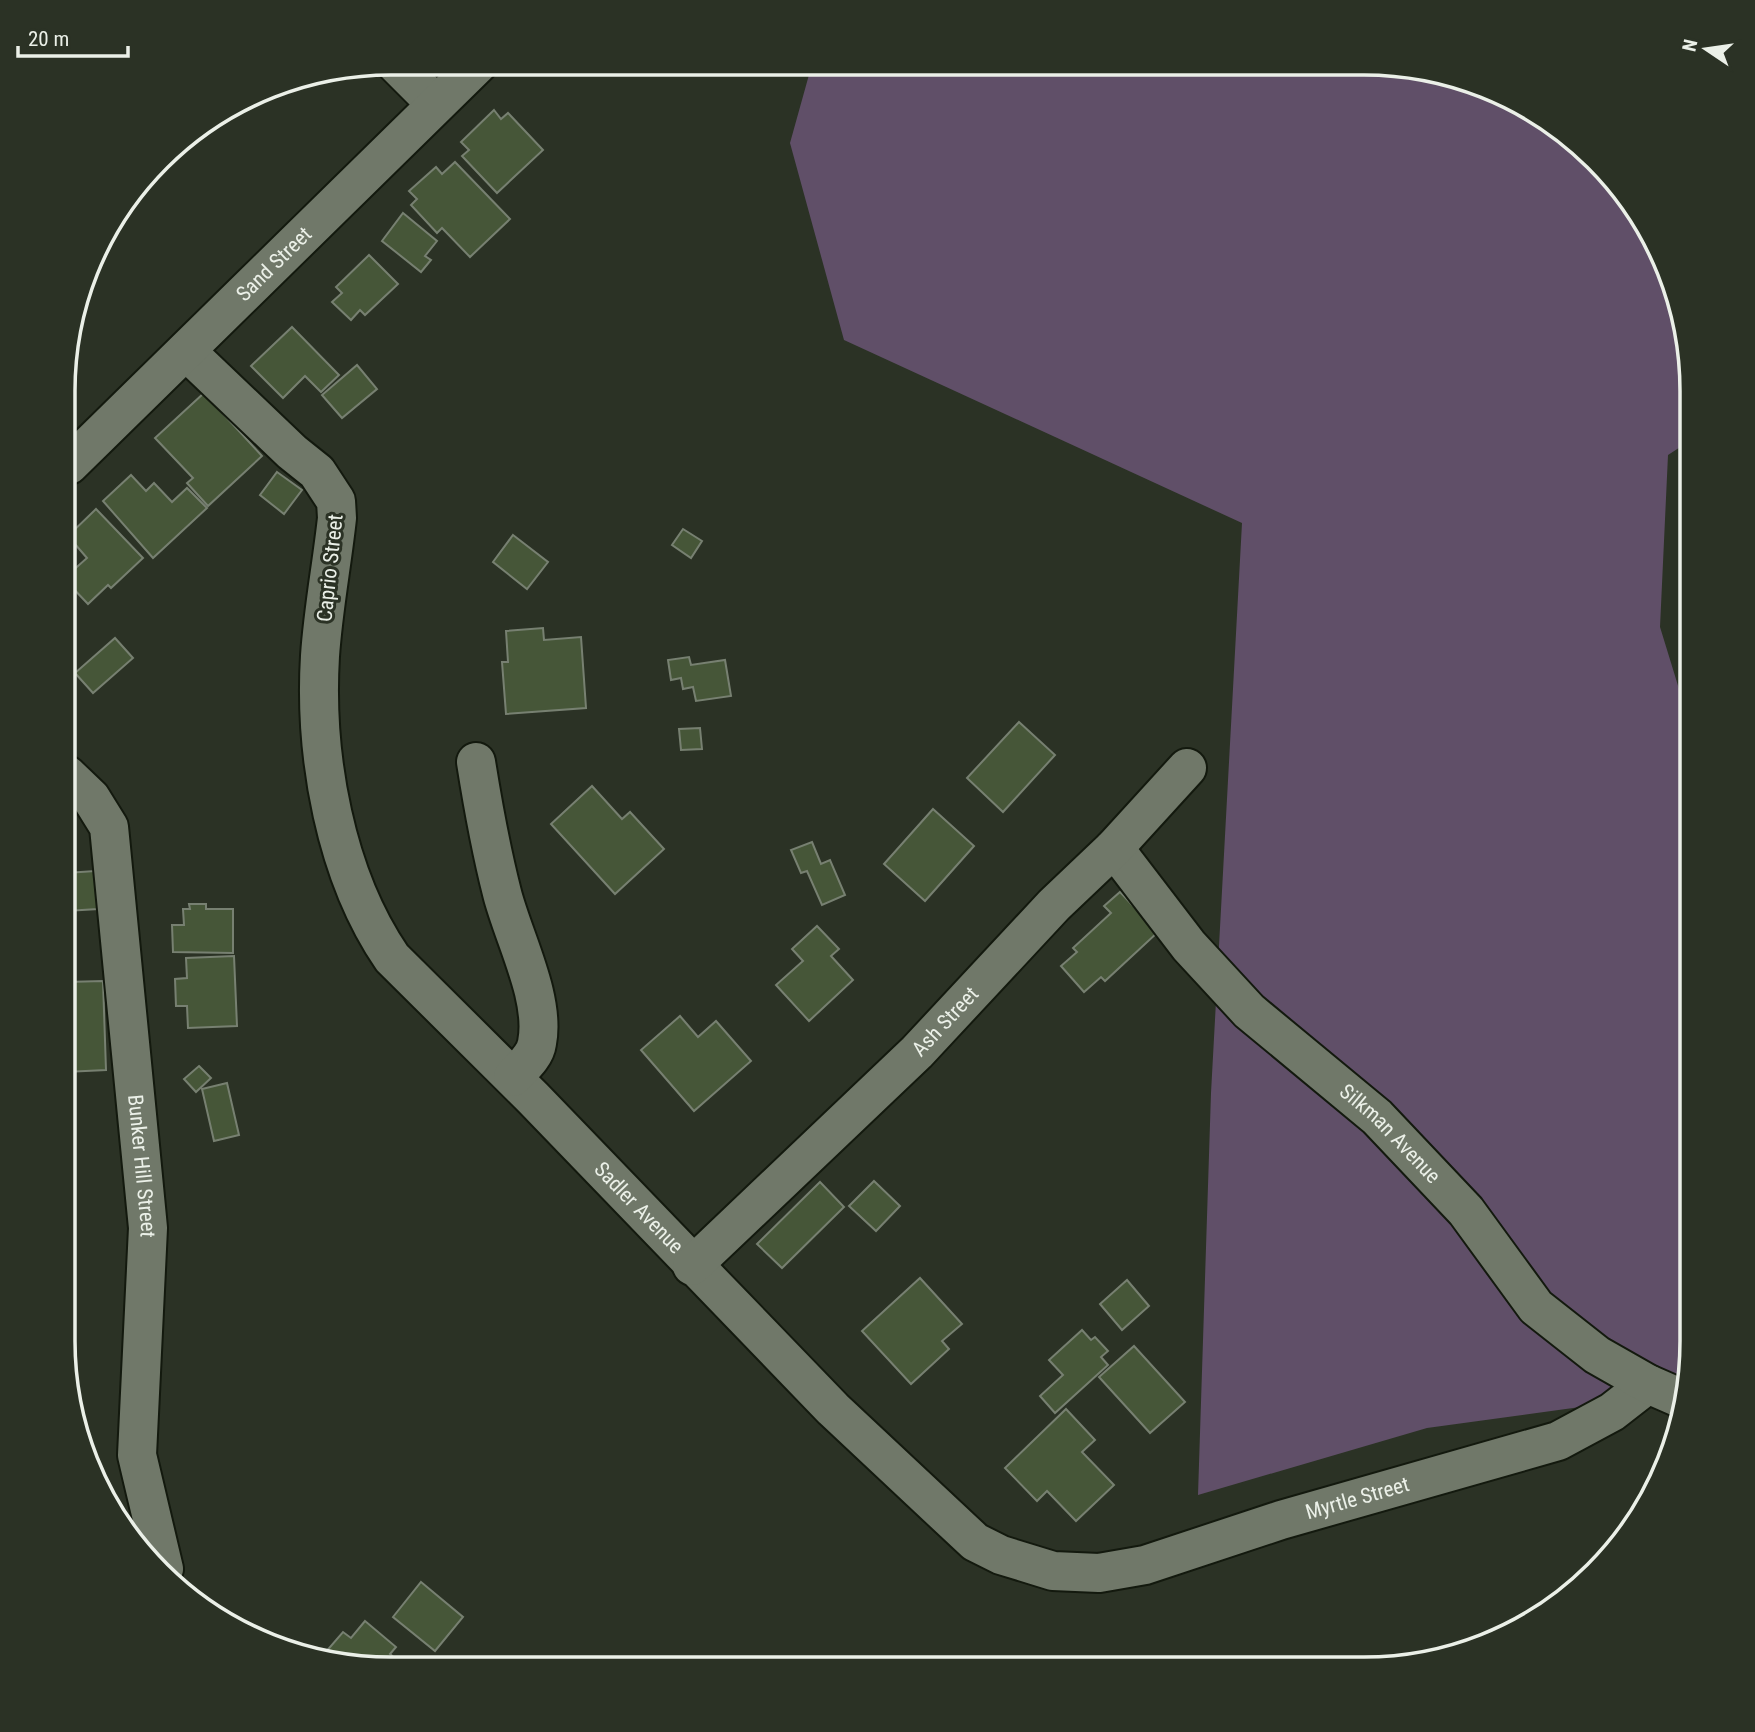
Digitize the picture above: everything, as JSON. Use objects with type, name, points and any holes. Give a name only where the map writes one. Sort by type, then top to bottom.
[{"type":"street","points":[[408,75],[436,104]]},
{"type":"street","name":"Sand Street","points":[[75,458],[466,75]]},
{"type":"street","name":"Caprio Street","points":[[186,351],[292,452],[317,472],[336,501],[337,518],[320,656],[319,712],[325,765]]},
{"type":"street","points":[[475,762],[487,833],[538,1011],[537,1045],[532,1056],[513,1077]]},
{"type":"street","name":"Sadler Avenue","points":[[325,765],[345,863],[362,909],[392,958],[513,1077],[692,1266],[833,1409],[975,1542],[1001,1555],[1053,1571]]},
{"type":"street","name":"Ash Street","points":[[692,1266],[917,1052],[1054,905],[1114,848],[1187,768]]},
{"type":"street","name":"Bunker Hill Street","points":[[75,783],[91,798],[109,827],[148,1228],[137,1455],[161,1557]]},
{"type":"street","name":"Silkman Avenue","points":[[1114,848],[1189,946],[1249,1011],[1377,1118],[1466,1211],[1536,1307],[1574,1339],[1664,1391]]},
{"type":"street","name":"Myrtle Street","points":[[1053,1571],[1099,1573],[1144,1565],[1281,1520],[1558,1441],[1612,1412],[1664,1391]]},
{"type":"shaded area","points":[[809,75],[1384,76],[1425,81],[1465,92],[1522,118],[1572,154],[1614,199],[1637,233],[1656,271],[1674,330],[1679,371],[1680,447],[1668,455],[1660,627],[1680,692],[1680,1340],[1675,1394],[1427,1428],[1198,1495],[1211,1093],[1242,523],[844,340],[790,143]]},
{"type":"building","points":[[494,110],[501,119],[508,113],[543,150],[497,193],[462,156],[469,150],[461,142]]},
{"type":"building","points":[[455,162],[510,219],[470,257],[442,228],[437,233],[411,205],[417,199],[409,191],[436,167],[442,174]]},
{"type":"building","points":[[403,213],[437,241],[425,256],[431,260],[421,272],[382,241]]},
{"type":"building","points":[[369,255],[398,284],[365,315],[360,310],[351,320],[332,302],[342,293],[336,287]]},
{"type":"building","points":[[292,327],[339,375],[321,392],[305,376],[283,398],[251,366]]},
{"type":"building","points":[[357,365],[377,389],[342,418],[322,395]]},
{"type":"building","points":[[204,393],[262,456],[208,506],[187,483],[193,478],[155,438]]},
{"type":"building","points":[[277,472],[302,490],[284,514],[260,495]]},
{"type":"building","points":[[131,475],[146,491],[154,483],[172,502],[187,488],[207,508],[153,558],[103,501]]},
{"type":"building","points":[[96,509],[143,558],[111,588],[108,585],[88,604],[75,590],[75,569],[87,558],[75,544],[75,529]]},
{"type":"building","points":[[683,529],[702,541],[691,558],[672,545]]},
{"type":"building","points":[[513,535],[548,562],[527,589],[493,562]]},
{"type":"building","points":[[543,628],[544,640],[581,637],[586,708],[506,714],[502,662],[508,662],[506,631]]},
{"type":"building","points":[[115,638],[133,658],[93,693],[75,673]]},
{"type":"building","points":[[689,657],[691,665],[725,660],[731,696],[696,701],[693,687],[683,689],[681,678],[671,680],[668,660]]},
{"type":"building","points":[[1019,722],[1055,755],[1003,812],[967,778]]},
{"type":"building","points":[[700,728],[702,749],[681,750],[679,729]]},
{"type":"building","points":[[592,786],[622,819],[630,812],[664,849],[615,894],[551,824]]},
{"type":"building","points":[[933,809],[974,846],[925,901],[884,864]]},
{"type":"building","points":[[812,842],[821,864],[830,860],[845,895],[822,905],[807,871],[801,873],[791,850]]},
{"type":"building","points":[[95,871],[98,909],[75,910],[75,872]]},
{"type":"building","points":[[1120,892],[1158,932],[1105,981],[1101,977],[1084,992],[1061,966],[1077,952],[1073,948],[1111,913],[1104,906]]},
{"type":"building","points":[[189,904],[206,904],[206,909],[233,909],[233,953],[173,952],[172,925],[184,925],[183,909],[190,909]]},
{"type":"building","points":[[817,926],[839,949],[831,956],[853,980],[809,1021],[776,985],[803,961],[792,949]]},
{"type":"building","points":[[234,956],[237,1026],[188,1028],[187,1006],[176,1006],[175,979],[187,978],[186,958]]},
{"type":"building","points":[[103,981],[106,1070],[75,1072],[75,982]]},
{"type":"building","points":[[680,1016],[698,1037],[716,1021],[751,1061],[694,1111],[641,1050]]},
{"type":"building","points":[[199,1066],[211,1078],[196,1092],[184,1079]]},
{"type":"building","points":[[227,1083],[239,1135],[214,1141],[202,1089]]},
{"type":"building","points":[[874,1181],[900,1206],[876,1231],[849,1206]]},
{"type":"building","points":[[820,1182],[844,1207],[782,1268],[757,1244]]},
{"type":"building","points":[[920,1278],[962,1324],[942,1341],[949,1349],[911,1384],[862,1331]]},
{"type":"building","points":[[1127,1280],[1149,1306],[1122,1330],[1100,1304]]},
{"type":"building","points":[[1082,1330],[1091,1340],[1095,1337],[1108,1351],[1101,1357],[1108,1365],[1055,1413],[1040,1396],[1063,1375],[1049,1360]]},
{"type":"building","points":[[1134,1346],[1185,1402],[1150,1433],[1099,1377]]},
{"type":"building","points":[[1066,1409],[1095,1440],[1082,1452],[1114,1485],[1076,1521],[1047,1491],[1037,1501],[1005,1468]]},
{"type":"building","points":[[421,1582],[463,1617],[435,1651],[393,1617]]},
{"type":"building","points":[[365,1621],[396,1647],[390,1654],[393,1657],[327,1650],[343,1632],[351,1638]]}]
